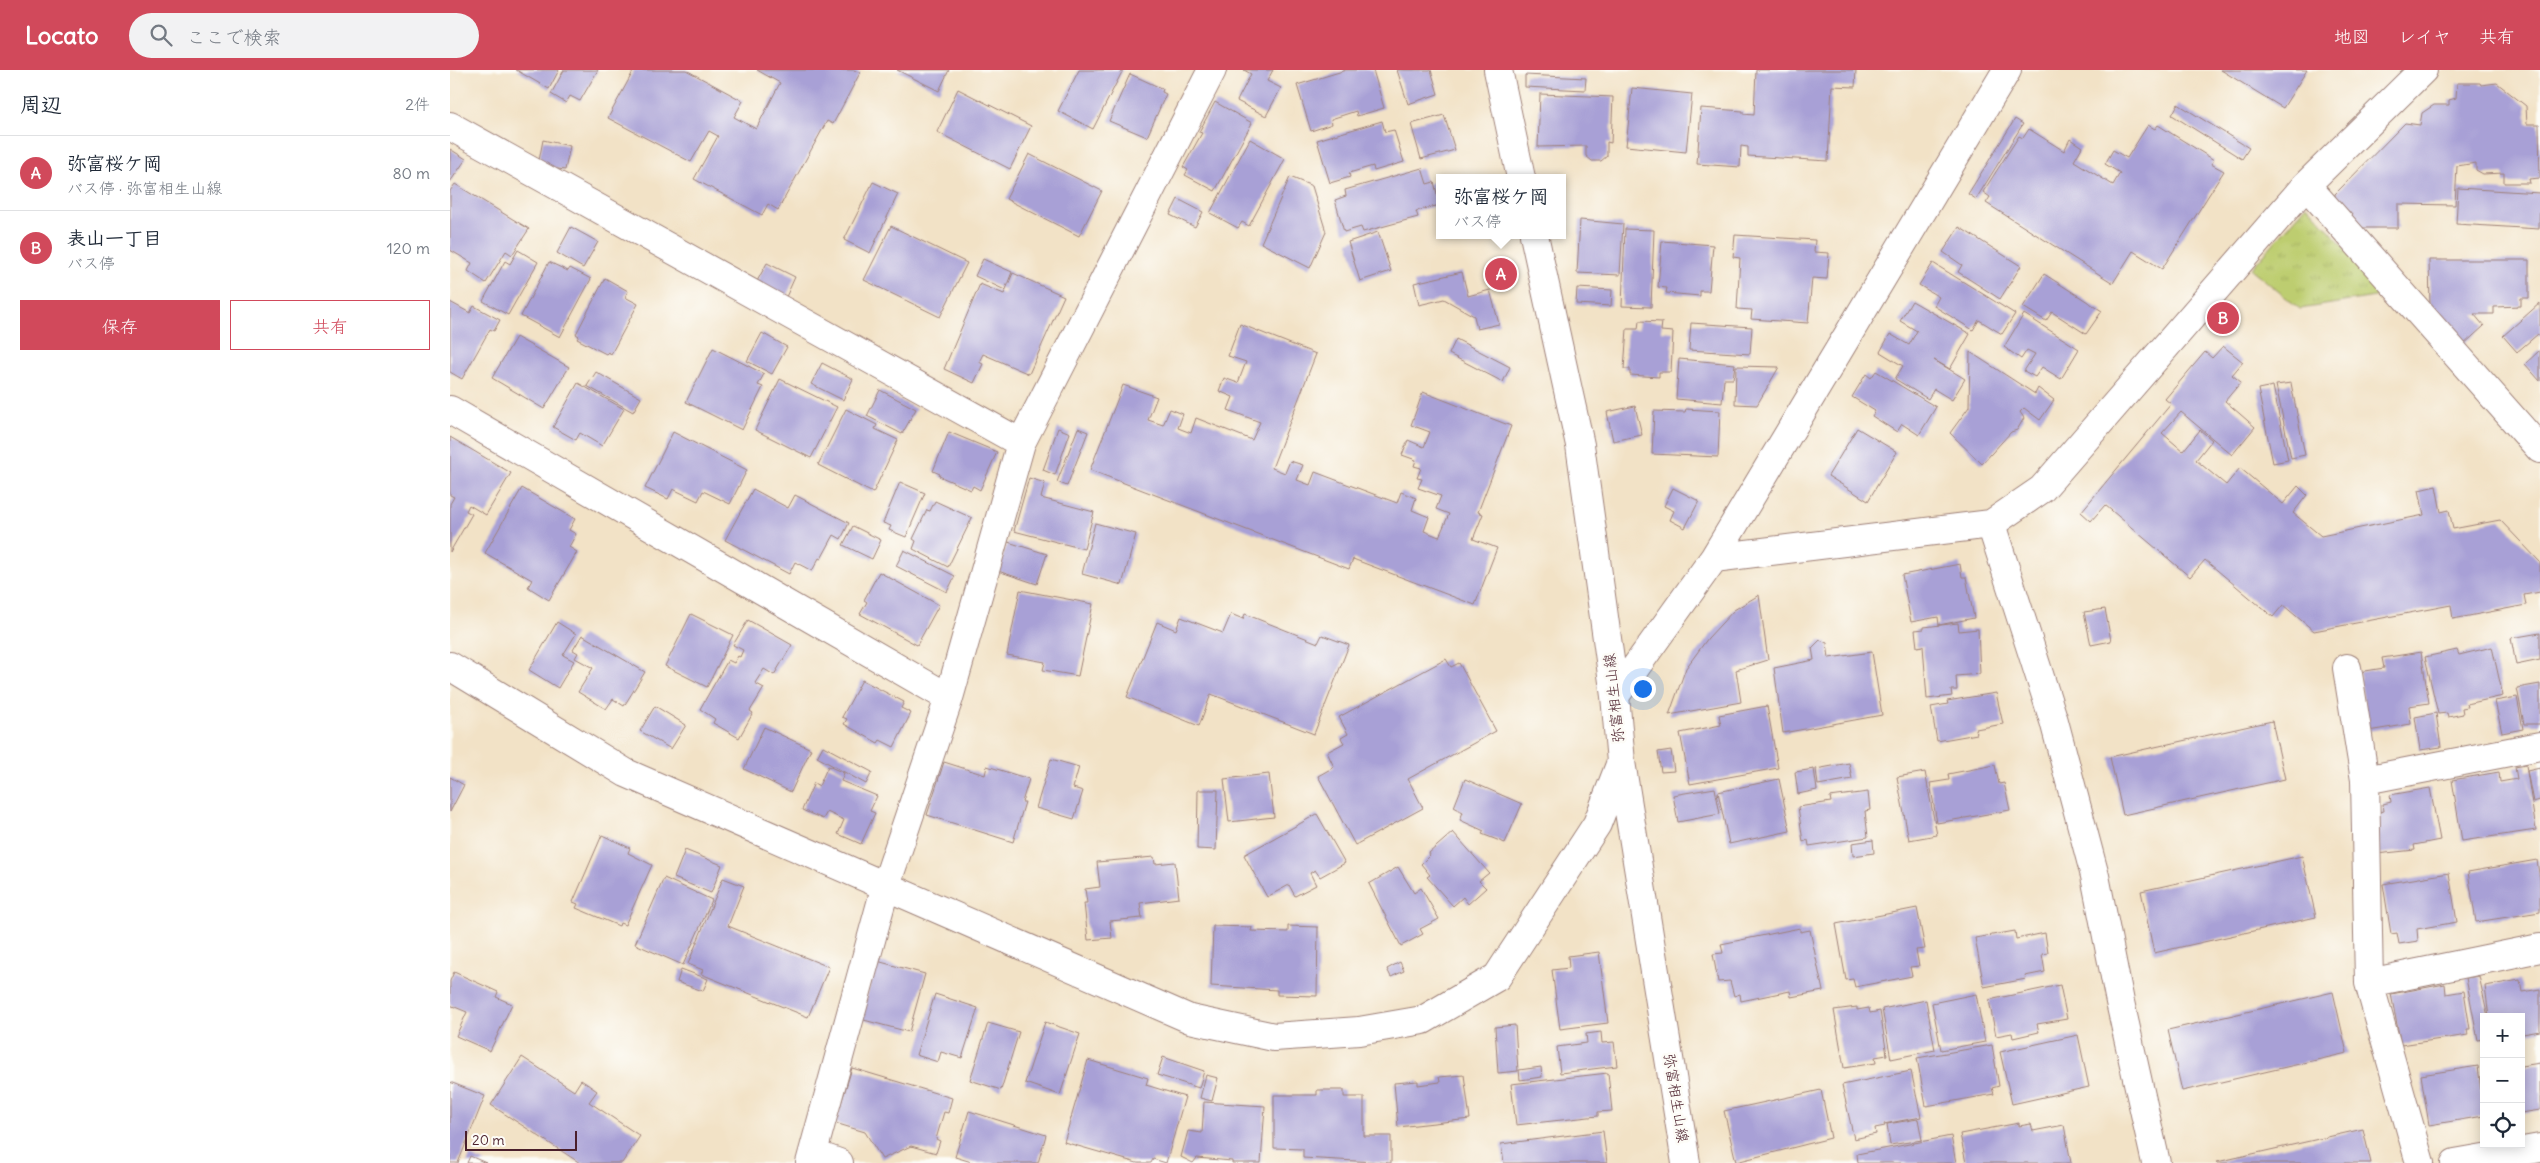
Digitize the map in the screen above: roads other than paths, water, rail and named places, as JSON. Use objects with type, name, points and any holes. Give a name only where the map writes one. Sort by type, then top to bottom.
[{"type":"street","points":[[839,1163],[812,1158],[886,885],[949,698],[1021,443],[1212,70]]},
{"type":"street","points":[[1498,70],[1521,174]]},
{"type":"street","points":[[1615,696],[1714,558],[2008,70]]},
{"type":"street","points":[[1714,558],[1991,524],[2042,489],[2306,185],[2423,70]]},
{"type":"street","points":[[450,126],[1021,443]]},
{"type":"street","points":[[2306,185],[2540,449]]},
{"type":"street","name":"弥富相生山線","points":[[1535,239],[1580,445],[1615,696],[1620,762],[1686,1163]]},
{"type":"street","points":[[450,410],[949,698]]},
{"type":"street","points":[[1991,524],[2054,721],[2090,858],[2156,1163]]},
{"type":"street","points":[[450,666],[626,773],[1190,1018],[1274,1037],[1359,1031],[1423,1020],[1497,977],[1598,824],[1620,762]]},
{"type":"street","points":[[2347,668],[2365,780],[2369,983],[2420,1163]]},
{"type":"street","points":[[2365,780],[2540,746]]},
{"type":"street","points":[[2369,983],[2540,948]]},
{"type":"street","points":[[2455,1163],[2540,1148]]},
{"type":"place","name":"弥富桜ケ岡","points":[[1501,274]]},
{"type":"place","name":"表山一丁目","points":[[2223,318]]}]
